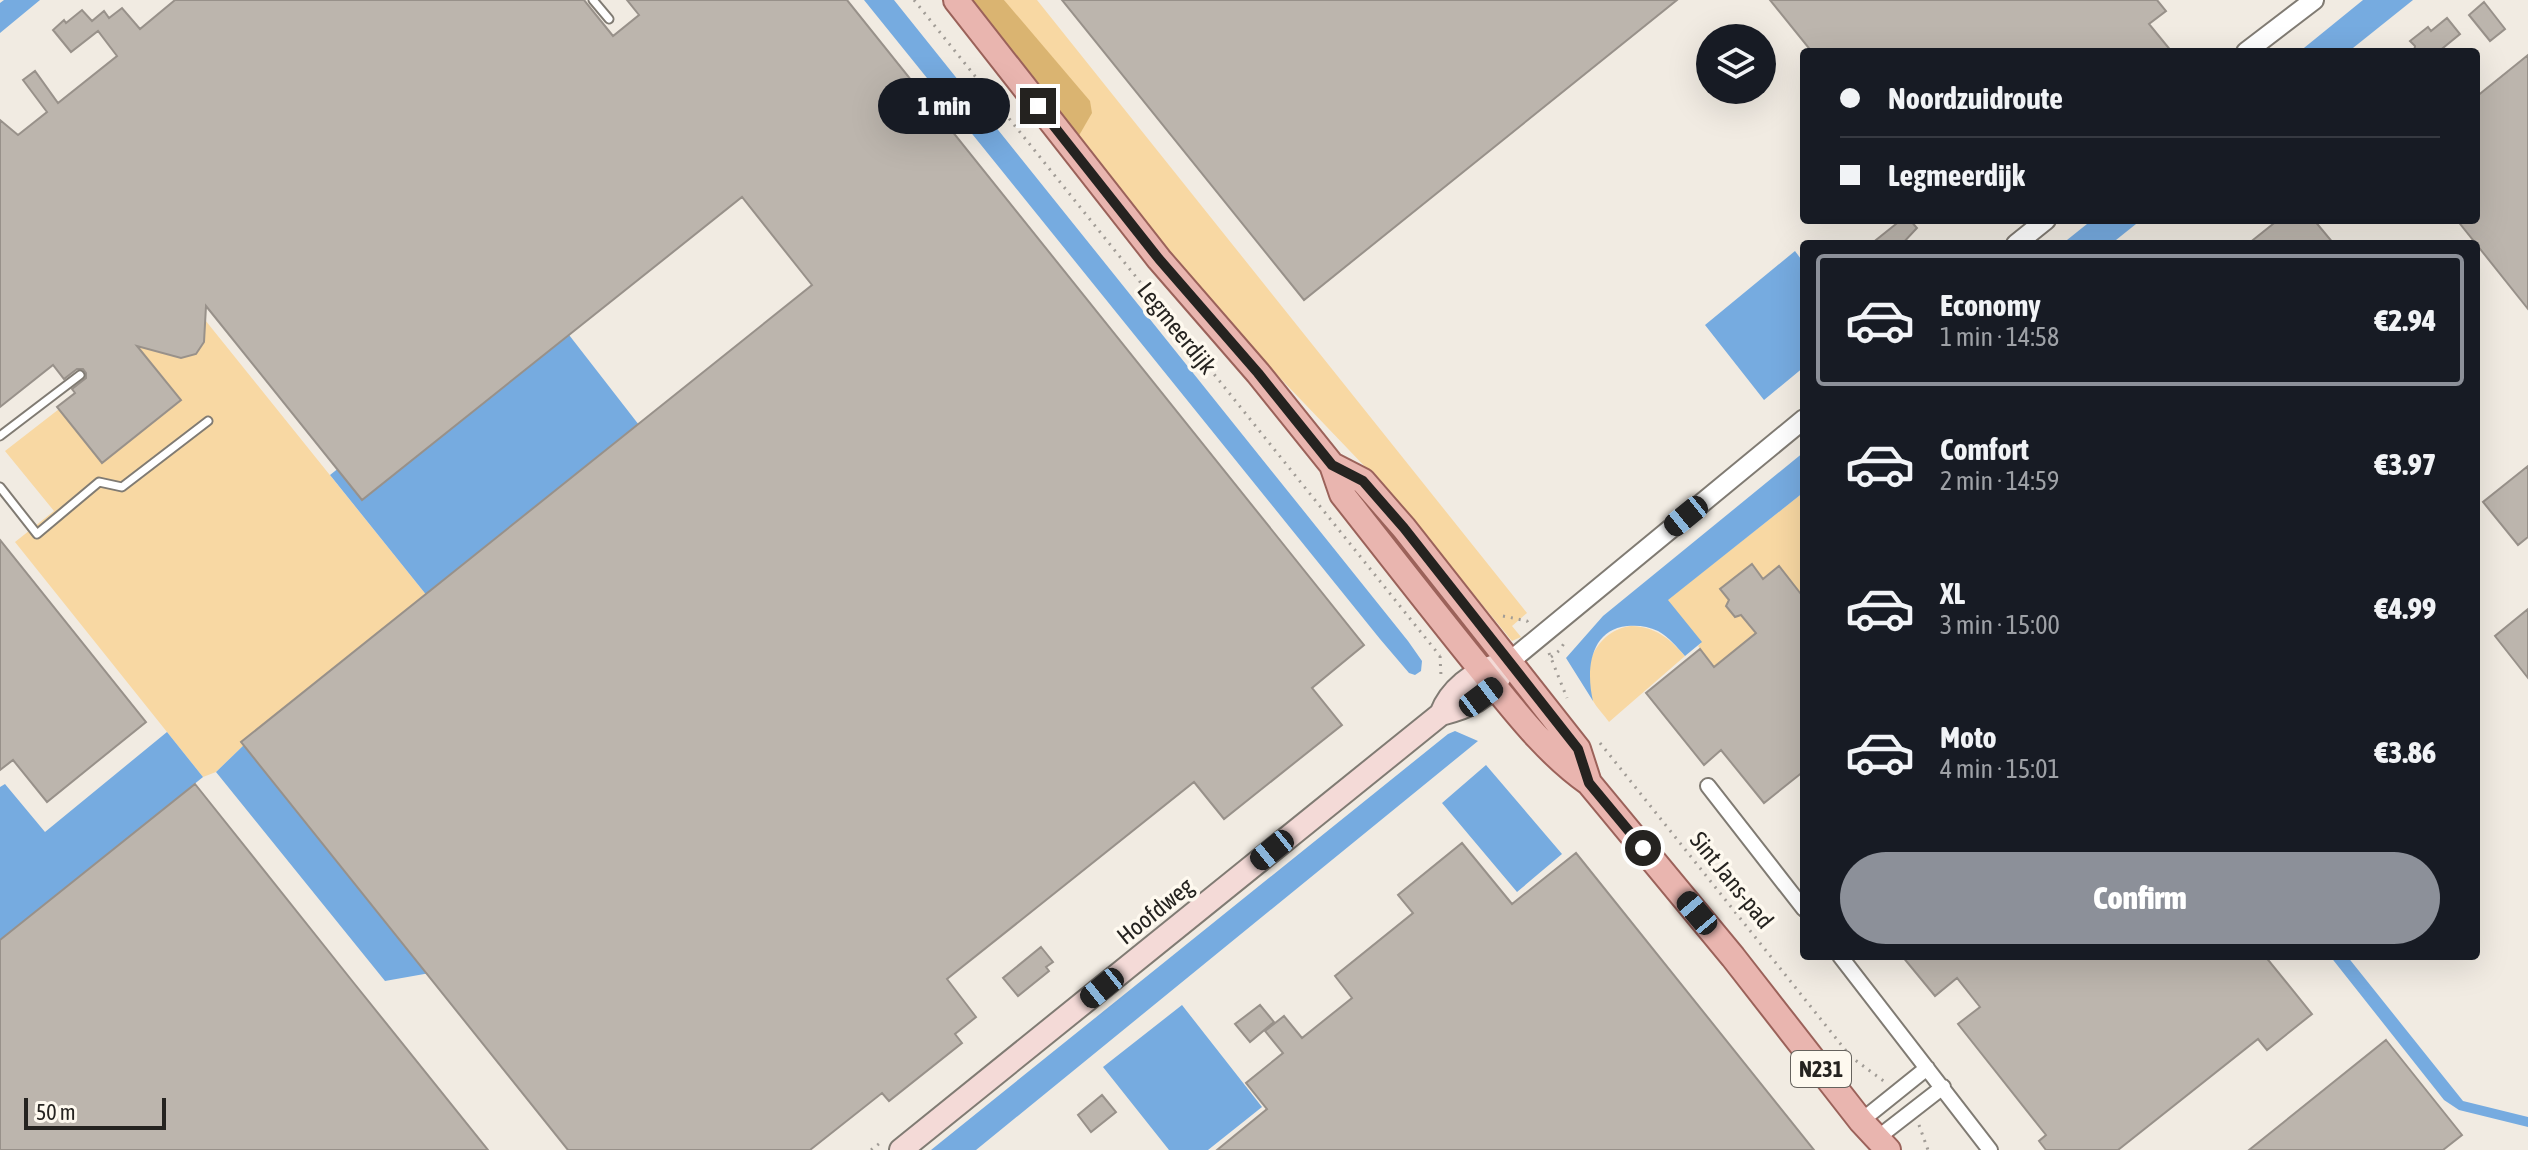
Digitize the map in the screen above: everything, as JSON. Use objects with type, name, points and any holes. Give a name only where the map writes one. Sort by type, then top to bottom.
[{"type":"main road","name":"Legmeerdijk","points":[[956,0],[1159,259],[1258,373],[1332,465],[1342,494],[1488,678]]},
{"type":"main road","name":"Legmeerdijk","points":[[1332,465],[1363,481],[1404,528],[1509,662]]},
{"type":"main road","name":"Hoofdweg","points":[[901,1150],[1441,714],[1447,698],[1488,678],[1509,662]]},
{"type":"main road","name":"N231","points":[[1509,662],[1578,749],[1589,783]]},
{"type":"main road","name":"N231","points":[[1488,678],[1565,766],[1589,783],[1733,957],[1877,1140]]},
{"type":"street","points":[[2251,48],[2314,0]]},
{"type":"street","points":[[2021,240],[2041,224]]},
{"type":"street","name":"Hoofdweg","points":[[1509,662],[1800,422]]},
{"type":"street","points":[[1708,786],[1800,904]]},
{"type":"street","points":[[1843,960],[1990,1150]]},
{"type":"street","points":[[1877,1140],[1896,1093],[1927,1068]]},
{"type":"street","points":[[1877,1140],[1943,1087]]},
{"type":"lane","points":[[593,0],[609,19]]},
{"type":"lane","points":[[0,436],[80,375]]},
{"type":"lane","points":[[0,487],[37,534],[99,482],[122,487],[208,421]]},
{"type":"path","name":"Legmeerdijk","points":[[914,0],[1440,656]]},
{"type":"path","points":[[1551,657],[1567,699]]},
{"type":"path","name":"Sint Jans-pad","points":[[1594,736],[1851,1057],[1896,1093]]},
{"type":"path","points":[[1910,1111],[1916,1117],[1928,1150]]},
{"type":"shaded area","points":[[965,0],[1004,0],[1090,101],[1092,113],[1077,139]]},
{"type":"shaded area","points":[[1004,0],[1037,0],[1527,613],[1512,626],[1521,637],[1512,641],[1393,496],[1216,311],[1077,139]]},
{"type":"shaded area","points":[[193,305],[428,597],[246,743],[216,772],[203,777],[15,542],[54,511],[5,451]]},
{"type":"shaded area","points":[[1800,495],[1800,598],[1716,668],[1698,646],[1701,643],[1667,600]]},
{"type":"shaded area","points":[[1631,626],[1661,635],[1685,656],[1609,722],[1593,701],[1589,689],[1589,664],[1600,643],[1619,629]]},
{"type":"water","points":[[4,0],[40,0],[0,33],[0,3]]},
{"type":"water","points":[[864,0],[894,0],[1408,641],[1422,661],[1421,671],[1415,675],[1409,673],[1380,639]]},
{"type":"water","points":[[2363,0],[2413,0],[2353,48],[2304,48]]},
{"type":"water","points":[[2087,224],[2136,224],[2116,240],[2067,240]]},
{"type":"water","points":[[1795,251],[1800,258],[1800,370],[1764,400],[1705,325]]},
{"type":"water","points":[[545,304],[639,425],[428,597],[330,475]]},
{"type":"water","points":[[1800,455],[1800,495],[1668,600],[1702,642],[1685,656],[1654,629],[1627,626],[1614,629],[1605,635],[1593,654],[1590,678],[1593,701],[1566,658],[1603,616]]},
{"type":"water","points":[[1455,731],[1478,741],[976,1150],[931,1150],[1448,734]]},
{"type":"water","points":[[167,732],[203,777],[0,942],[0,787],[5,784],[45,832]]},
{"type":"water","points":[[246,743],[430,973],[385,981],[216,772]]},
{"type":"water","points":[[1486,765],[1562,854],[1517,892],[1442,803]]},
{"type":"water","points":[[2333,960],[2350,960],[2463,1101],[2528,1117],[2528,1127],[2459,1110],[2444,1100]]},
{"type":"water","points":[[1182,1005],[1262,1107],[1208,1150],[1169,1150],[1103,1067]]},
{"type":"building","points":[[175,0],[584,0],[613,36],[639,15],[627,0],[847,0],[1364,645],[1312,688],[1342,725],[1224,819],[1194,782],[947,979],[976,1017],[955,1034],[962,1043],[889,1101],[882,1093],[810,1150],[568,1150],[241,742],[812,285],[742,197],[362,500],[206,306],[204,342],[196,354],[181,358],[137,346],[181,400],[102,463],[57,407],[75,393],[72,389],[86,378],[83,369],[77,369],[64,379],[53,365],[0,407],[0,120],[18,135],[47,112],[23,80],[35,71],[58,103],[117,56],[98,31],[71,52],[53,30],[64,20],[66,23],[82,10],[92,21],[104,11],[109,18],[122,8],[140,29]]},
{"type":"building","points":[[1062,0],[1677,0],[1304,300]]},
{"type":"building","points":[[1770,0],[2157,0],[2166,11],[2149,24],[2169,48],[1809,48]]},
{"type":"building","points":[[2484,2],[2505,29],[2490,41],[2469,15]]},
{"type":"building","points":[[2447,18],[2460,34],[2443,48],[2415,48],[2410,41],[2428,27],[2431,31]]},
{"type":"building","points":[[2528,55],[2528,309],[2480,249],[2480,240],[2473,240],[2460,224],[2480,224],[2480,94]]},
{"type":"building","points":[[1896,224],[1914,224],[1917,228],[1906,240],[1876,240]]},
{"type":"building","points":[[2273,224],[2317,224],[2331,240],[2253,240]]},
{"type":"building","points":[[2528,466],[2528,537],[2518,545],[2483,502]]},
{"type":"building","points":[[0,540],[146,722],[47,802],[13,760],[0,770]]},
{"type":"building","points":[[1752,564],[1763,579],[1779,566],[1800,593],[1800,774],[1764,803],[1721,750],[1704,765],[1646,693],[1700,649],[1714,667],[1756,633],[1741,615],[1735,617],[1726,606],[1729,600],[1720,589]]},
{"type":"building","points":[[2528,609],[2528,678],[2495,636]]},
{"type":"building","points":[[195,784],[488,1150],[0,1150],[0,940]]},
{"type":"building","points":[[1462,843],[1512,904],[1576,853],[1814,1150],[1217,1150],[1267,1109],[1246,1083],[1283,1053],[1265,1031],[1284,1016],[1302,1038],[1352,998],[1335,976],[1413,913],[1398,895]]},
{"type":"building","points":[[1041,947],[1053,962],[1046,967],[1049,971],[1018,996],[1003,978]]},
{"type":"building","points":[[1905,960],[2268,960],[2312,1014],[2267,1050],[2258,1039],[2118,1150],[2046,1150],[2039,1141],[2046,1135],[1958,1024],[1980,1007],[1957,978],[1935,996]]},
{"type":"building","points":[[1260,1005],[1274,1022],[1250,1042],[1235,1024]]},
{"type":"building","points":[[2386,1040],[2462,1135],[2443,1150],[2249,1150]]},
{"type":"building","points":[[1102,1095],[1116,1112],[1091,1132],[1078,1115]]},
{"type":"route","points":[[1038,106],[1159,259],[1258,373],[1332,465],[1363,481],[1404,528],[1578,749],[1589,783],[1643,848]]}]
